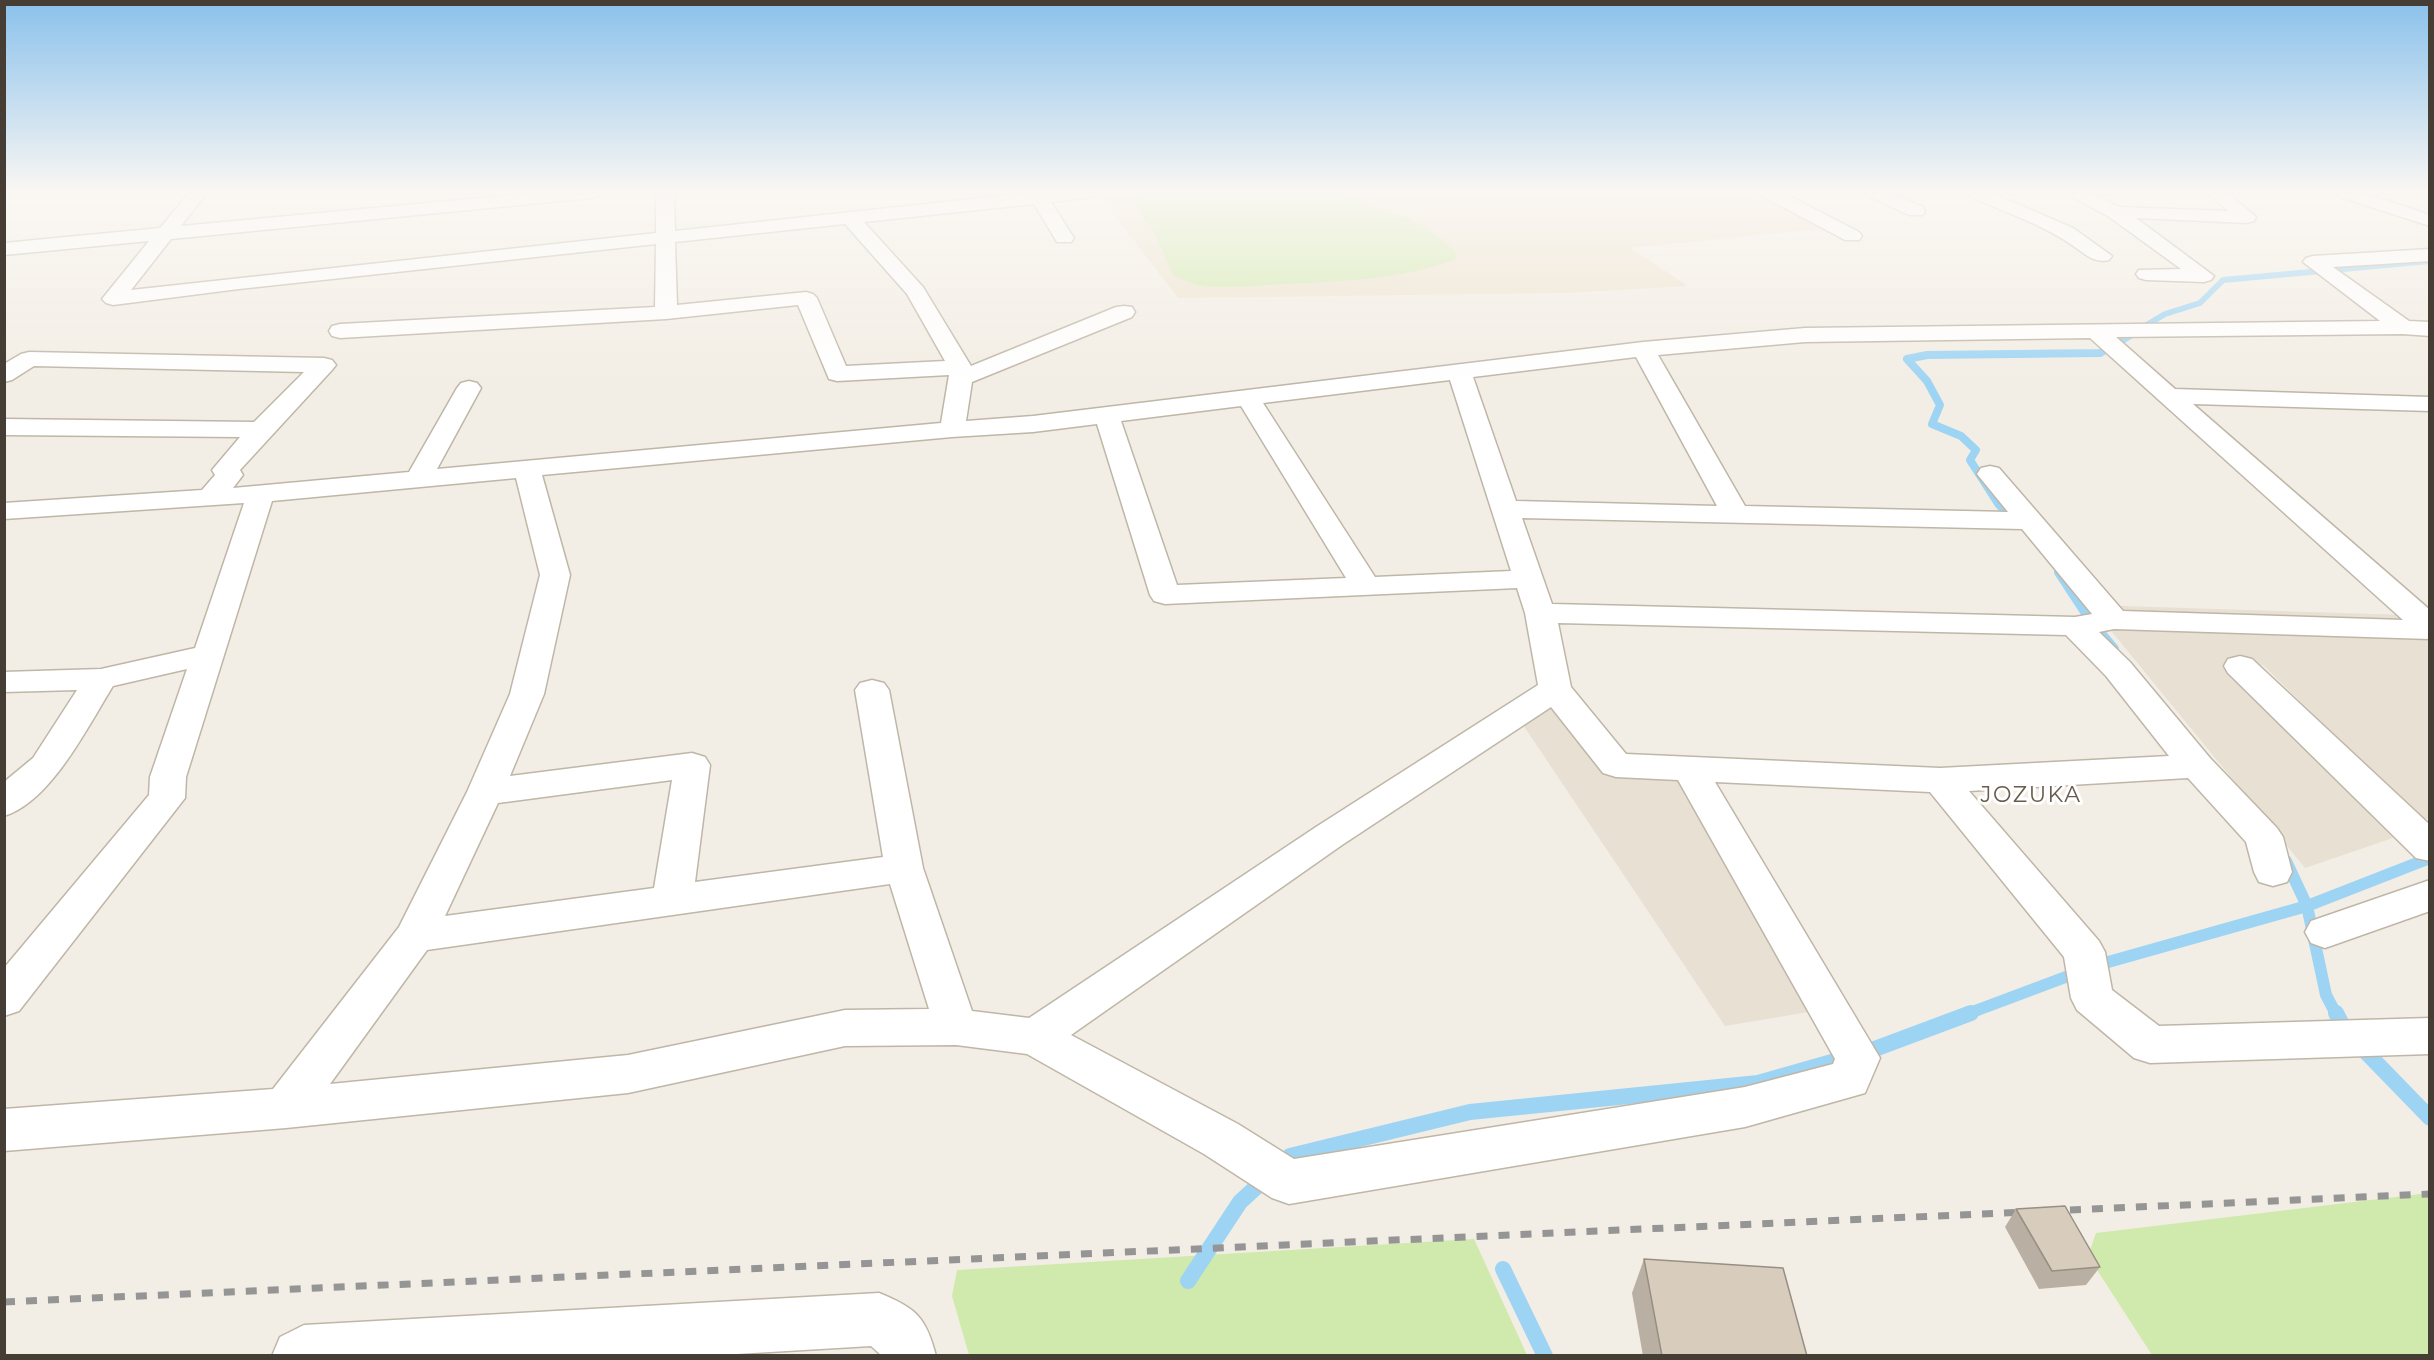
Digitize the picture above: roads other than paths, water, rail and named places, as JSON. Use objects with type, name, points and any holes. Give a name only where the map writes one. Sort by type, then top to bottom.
[{"type":"street","points":[[147,256],[113,299],[493,256]]},
{"type":"street","points":[[666,313],[667,256]]},
{"type":"street","points":[[884,256],[916,291],[961,372],[952,429]]},
{"type":"street","points":[[2146,274],[2204,276],[2177,256]]},
{"type":"street","points":[[2403,327],[2313,262],[2405,256]]},
{"type":"street","points":[[340,331],[666,313],[806,298],[837,374],[961,372],[1124,312]]},
{"type":"street","points":[[4,511],[261,494],[952,429],[1033,424],[1643,349],[1805,335],[2098,333],[2403,327],[2430,329]]},
{"type":"street","points":[[2098,333],[2430,628]]},
{"type":"street","points":[[1643,349],[1736,514]]},
{"type":"street","points":[[4,375],[29,359],[324,365],[225,470],[230,475],[211,496]]},
{"type":"street","points":[[1459,371],[1534,596],[1555,689],[1616,765],[1940,780],[2197,766]]},
{"type":"street","points":[[418,479],[469,388]]},
{"type":"street","points":[[2170,396],[2430,404]]},
{"type":"street","points":[[1248,398],[1366,586]]},
{"type":"street","points":[[1107,416],[1165,595],[1366,586],[2075,626],[2114,620],[2430,628]]},
{"type":"street","points":[[4,426],[261,430]]},
{"type":"street","points":[[286,1108],[415,936],[485,792],[527,694],[555,575],[527,468]]},
{"type":"street","points":[[1990,474],[2114,620]]},
{"type":"street","points":[[4,999],[167,798],[168,777],[261,494]]},
{"type":"street","points":[[1505,509],[2030,521]]},
{"type":"street","points":[[2075,626],[2118,669],[2197,766],[2264,837],[2273,872]]},
{"type":"street","points":[[4,682],[101,680],[209,654]]},
{"type":"street","points":[[2240,666],[2429,848]]},
{"type":"street","points":[[4,803],[46,766],[101,680]]},
{"type":"street","points":[[1035,1037],[1329,836],[1555,689]]},
{"type":"street","points":[[872,690],[904,868],[956,1027]]},
{"type":"street","points":[[485,792],[692,765],[672,902]]},
{"type":"street","points":[[4,1130],[286,1108],[628,1074],[845,1028],[956,1027],[1035,1037],[1221,1139],[1289,1182],[1745,1107],[1849,1079],[1858,1059],[1689,768]]},
{"type":"street","points":[[1940,780],[2084,952],[2092,998],[2150,1045],[2430,1036]]},
{"type":"street","points":[[415,936],[904,868]]},
{"type":"street","points":[[2325,932],[2430,895]]},
{"type":"street","points":[[299,1356],[304,1352],[879,1319],[905,1339],[909,1356]]},
{"type":"waterway","points":[[2128,336],[2165,314],[2200,303],[2223,280],[2430,261]]},
{"type":"waterway","points":[[2008,514],[1999,505],[1970,460],[1976,450],[1961,436],[1932,424],[1940,405],[1927,381],[1907,359],[1927,355],[2100,353],[2130,335]]},
{"type":"waterway","points":[[2006,513],[2015,522]]},
{"type":"waterway","points":[[2059,572],[2093,624],[2114,649]]},
{"type":"waterway","points":[[2307,906],[2430,858]]},
{"type":"waterway","points":[[2286,861],[2307,906]]},
{"type":"waterway","points":[[2094,966],[2307,906]]},
{"type":"waterway","points":[[2307,906],[2326,995],[2336,1014]]},
{"type":"waterway","points":[[1967,1014],[2079,972]]},
{"type":"waterway","points":[[1864,1053],[1971,1013]]},
{"type":"waterway","points":[[2336,1013],[2346,1032]]},
{"type":"waterway","points":[[2361,1047],[2430,1118]]},
{"type":"waterway","points":[[1281,1165],[1290,1156],[1470,1112],[1758,1083],[1846,1058]]},
{"type":"waterway","points":[[1188,1281],[1240,1202],[1265,1179]]},
{"type":"waterway","points":[[1503,1269],[1545,1356]]},
{"type":"railway","points":[[4,1302],[2430,1194]]},
{"type":"district","name":"JOZUKA","points":[[2031,796]]}]
